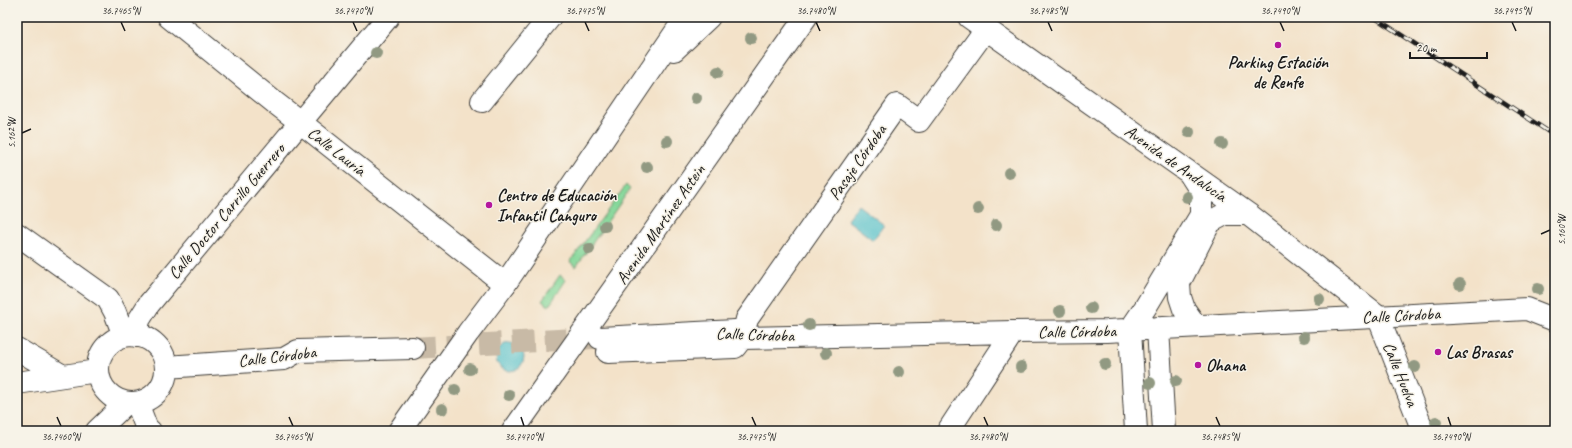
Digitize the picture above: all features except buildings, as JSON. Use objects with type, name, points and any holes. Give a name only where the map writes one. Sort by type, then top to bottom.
[{"type":"street","name":"Calle Lauría","points":[[169,17],[274,102],[505,284]]},
{"type":"street","name":"Calle Doctor Carrillo Guerrero","points":[[130,336],[149,304],[388,17]]},
{"type":"street","points":[[482,101],[550,17]]},
{"type":"street","points":[[399,431],[472,327],[505,284],[686,17]]},
{"type":"street","points":[[648,74],[709,17]]},
{"type":"street","name":"Avenida Martínez Astein","points":[[513,431],[806,17]]},
{"type":"street","name":"Avenida de Andalucía","points":[[978,23],[1248,214],[1378,316]]},
{"type":"street","name":"Pasaje Córdoba","points":[[742,338],[747,319],[897,105],[919,121],[978,23]]},
{"type":"street","points":[[1136,431],[1130,330],[1145,308],[1201,215],[1202,191],[1190,173]]},
{"type":"street","points":[[1196,326],[1184,309],[1180,297],[1179,283],[1210,222],[1225,214],[1248,214]]},
{"type":"street","points":[[17,234],[108,298],[130,336]]},
{"type":"street","name":"Calle Córdoba","points":[[604,345],[735,331],[742,338],[1107,331],[1527,309],[1555,320]]},
{"type":"street","name":"Calle Huelva","points":[[1378,316],[1423,431]]},
{"type":"street","points":[[1158,328],[1164,431]]},
{"type":"street","points":[[948,431],[1013,332]]},
{"type":"street","points":[[130,336],[145,338],[159,349],[166,367],[165,377],[155,394],[148,400],[132,403],[115,399],[106,392],[100,382],[97,371],[99,359],[104,348],[113,340],[130,336]]},
{"type":"street","name":"Calle Córdoba","points":[[166,367],[284,359],[298,350],[413,348]]},
{"type":"street","points":[[17,349],[63,376]]},
{"type":"street","points":[[17,383],[97,371]]},
{"type":"street","points":[[98,431],[132,403]]},
{"type":"street","points":[[132,403],[147,429],[150,431]]},
{"type":"green space","points":[[626,185],[630,189],[576,267],[570,262]]},
{"type":"green space","points":[[560,275],[566,280],[549,306],[542,301]]},
{"type":"water","points":[[858,205],[884,225],[873,240],[847,220]]},
{"type":"water","points":[[510,343],[520,347],[524,357],[520,367],[510,371],[500,367],[496,357],[500,347]]},
{"type":"tunnel","points":[[413,348],[594,338]]},
{"type":"railway","points":[[1374,17],[1555,136]]},
{"type":"place","name":"Parking Estación de Renfe","points":[[1278,45]]},
{"type":"place","name":"Centro de Educación Infantil Canguro","points":[[489,205]]},
{"type":"place","name":"Las Brasas","points":[[1438,352]]},
{"type":"place","name":"Ohana","points":[[1198,365]]}]
